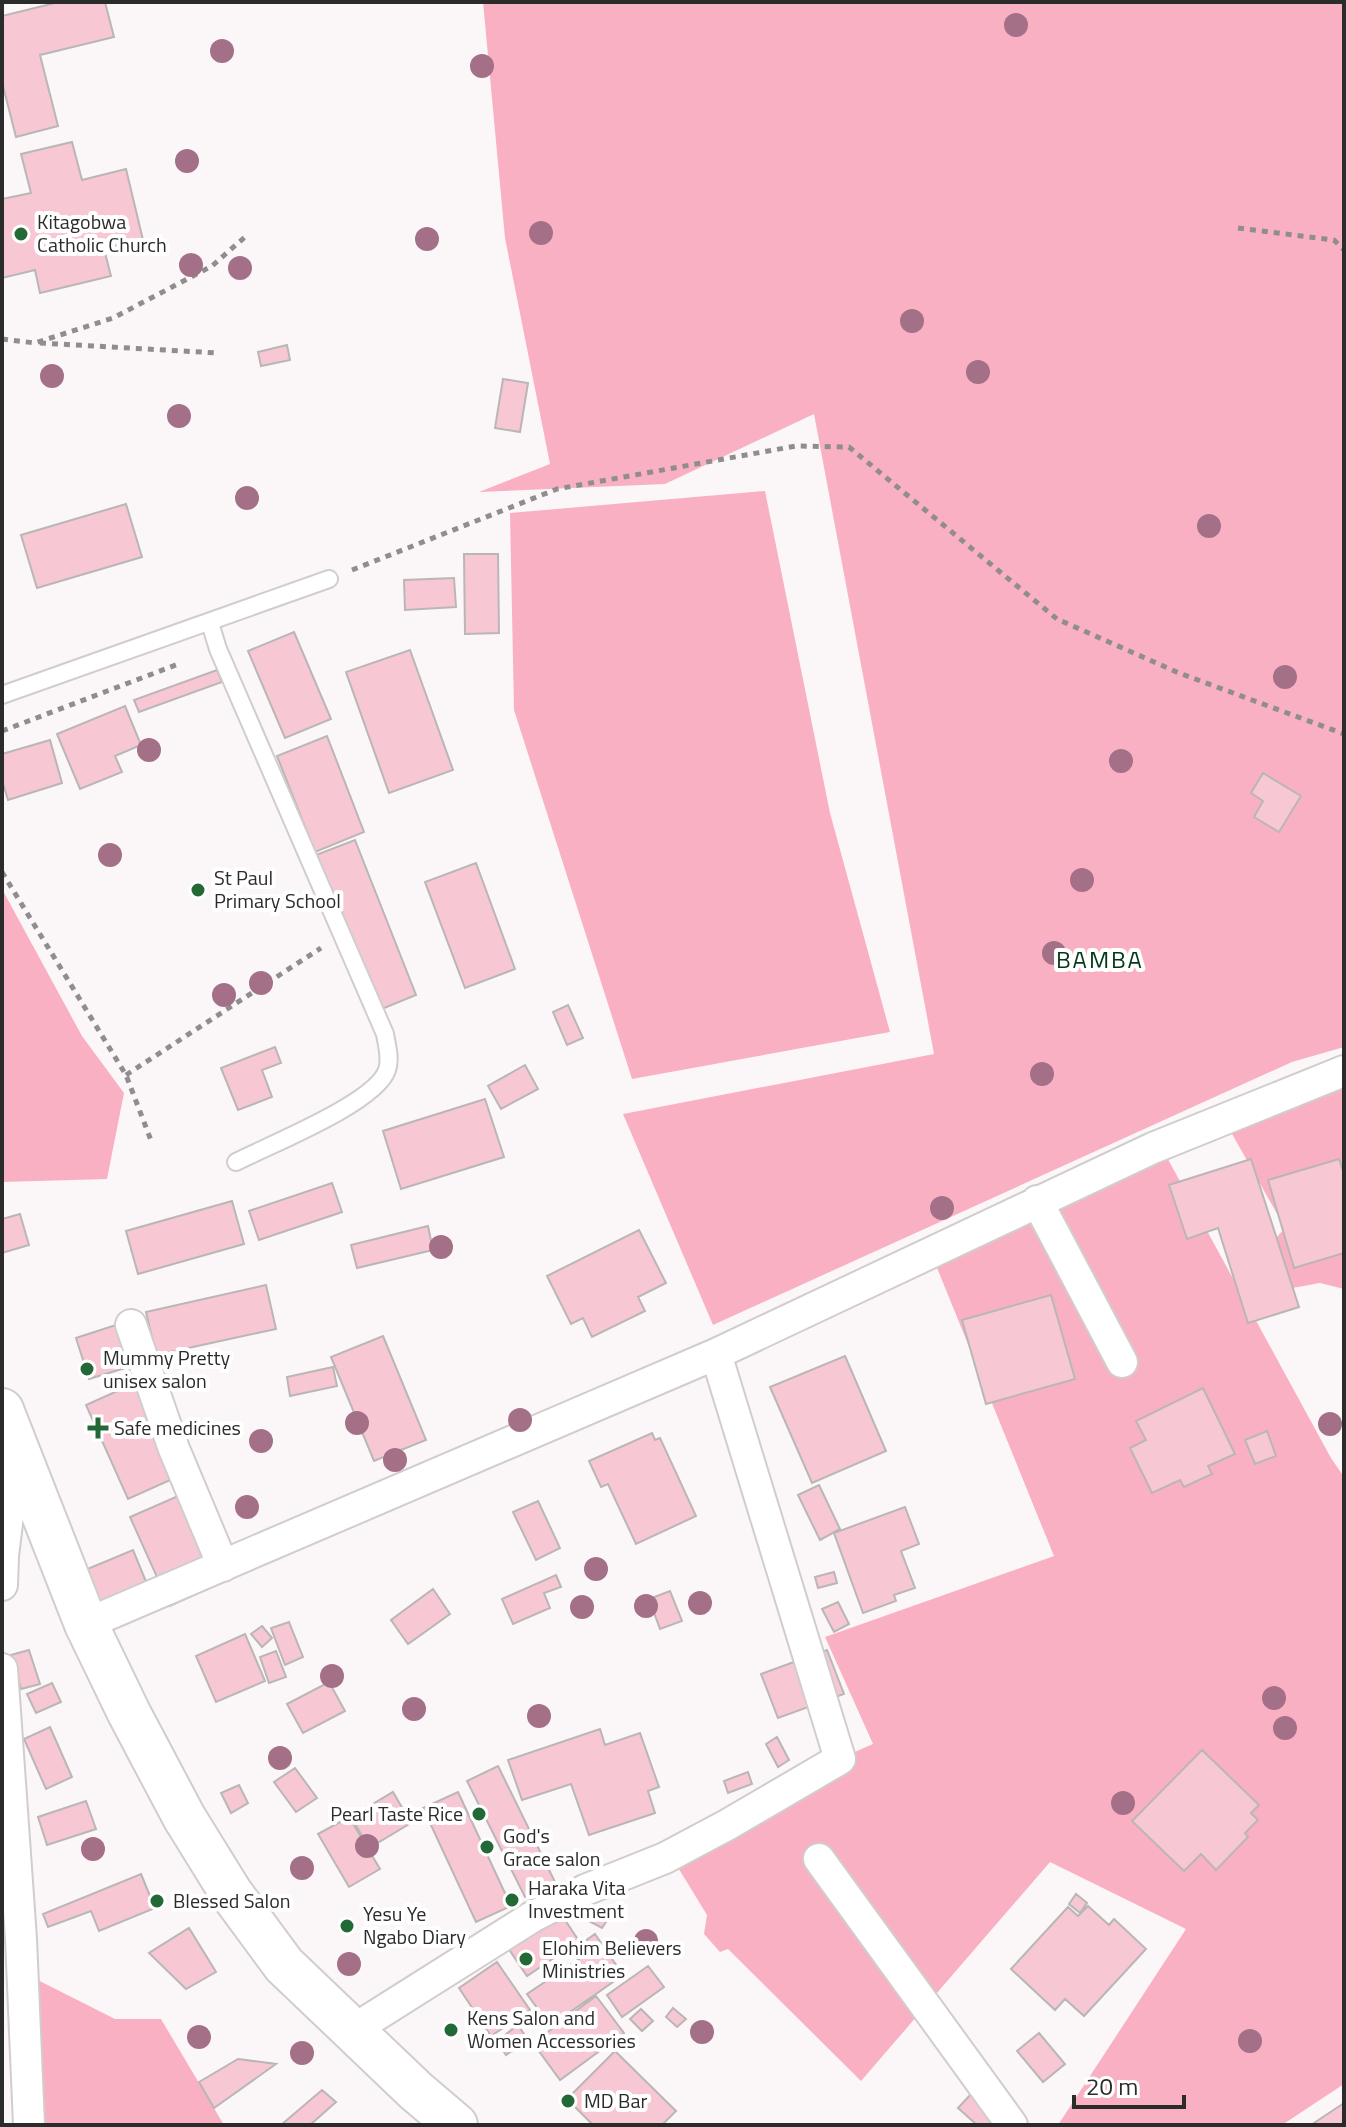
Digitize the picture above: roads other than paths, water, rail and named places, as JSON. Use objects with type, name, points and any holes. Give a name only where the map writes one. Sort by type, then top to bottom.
[{"type":"street","points":[[86,1624],[716,1354],[1153,1148],[1344,1071]]},
{"type":"street","points":[[1037,1201],[1122,1362]]},
{"type":"street","points":[[131,1325],[174,1449],[223,1566]]},
{"type":"street","points":[[353,2030],[532,1917],[585,1890],[665,1858],[840,1759],[716,1354]]},
{"type":"street","points":[[9,1427],[86,1624],[184,1817],[231,1893],[284,1965],[456,2125]]},
{"type":"street","points":[[2,1585],[9,1427]]},
{"type":"street","points":[[2,1669],[12,1936],[29,2125]]},
{"type":"street","points":[[819,1859],[1012,2125]]},
{"type":"lane","points":[[2,695],[329,579]]},
{"type":"lane","points":[[210,623],[218,649],[385,1034],[389,1054],[387,1070],[380,1083],[360,1100],[236,1162]]},
{"type":"place","name":"Kitagobwa Catholic Church","points":[[21,234]]},
{"type":"place","name":"St Paul Primary School","points":[[198,890]]},
{"type":"place","name":"Mummy Pretty unisex salon","points":[[87,1369]]},
{"type":"place","name":"Safe medicines","points":[[98,1428]]},
{"type":"place","name":"Pearl Taste Rice","points":[[479,1814]]},
{"type":"place","name":"God's Grace salon","points":[[487,1847]]},
{"type":"place","name":"Haraka Vita Investment","points":[[512,1900]]},
{"type":"place","name":"Blessed Salon","points":[[157,1901]]},
{"type":"place","name":"Yesu Ye Ngabo Diary","points":[[347,1926]]},
{"type":"place","name":"Elohim Believers Ministries","points":[[526,1959]]},
{"type":"place","name":"Kens Salon and Women Accessories","points":[[451,2030]]},
{"type":"place","name":"MD Bar","points":[[568,2101]]},
{"type":"district","name":"BAMBA","points":[[1100,960]]}]
